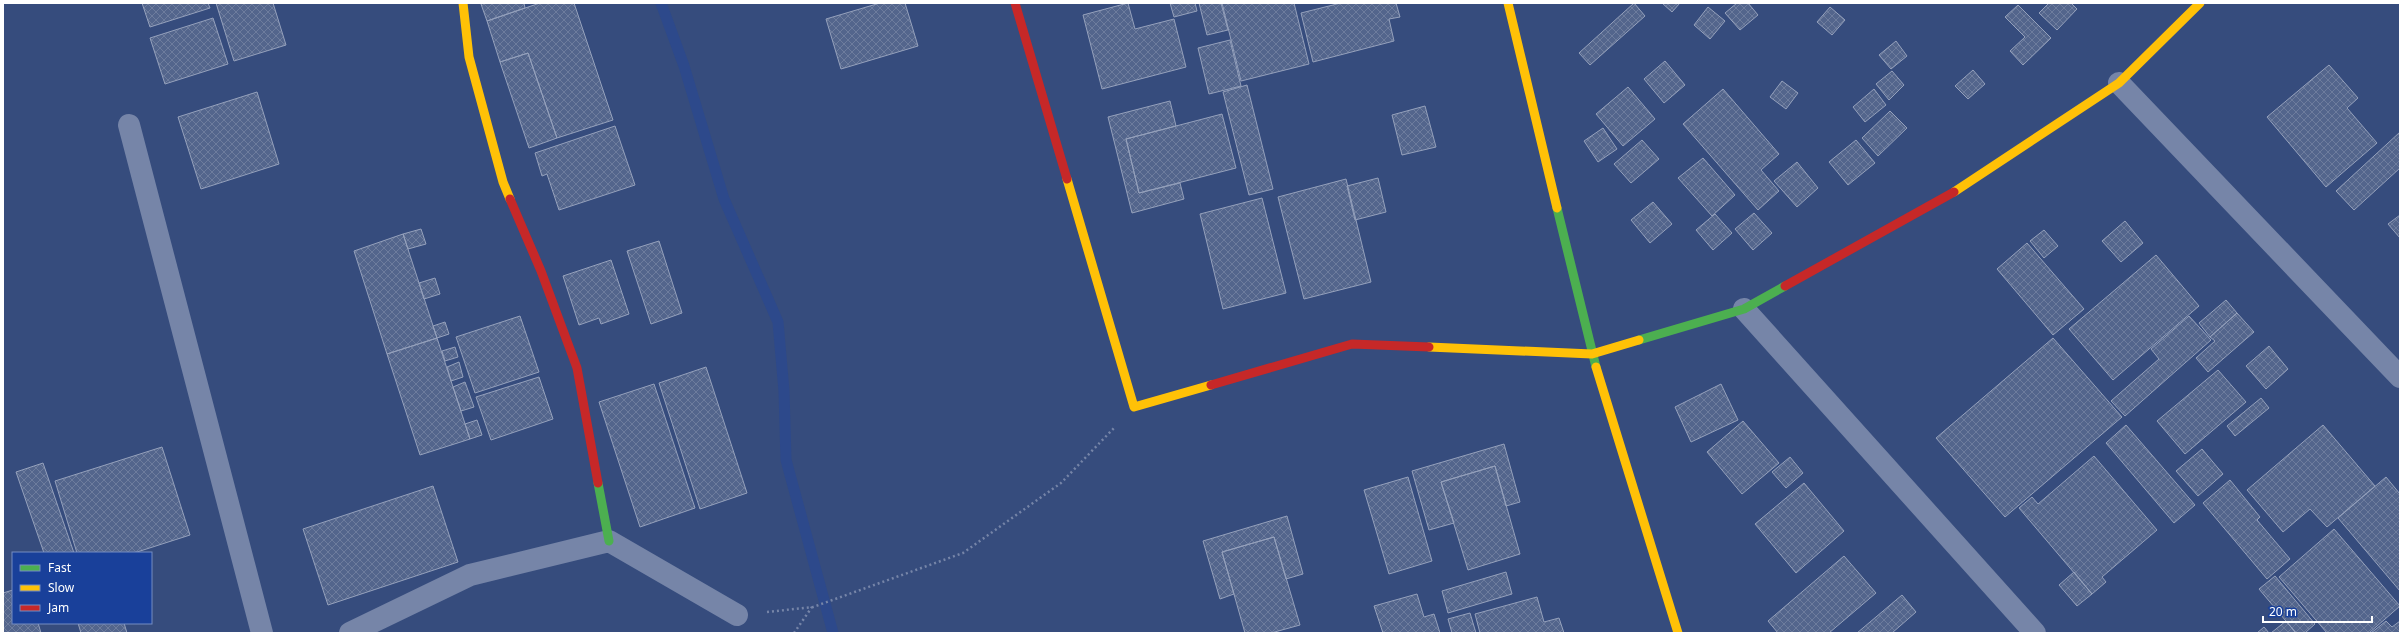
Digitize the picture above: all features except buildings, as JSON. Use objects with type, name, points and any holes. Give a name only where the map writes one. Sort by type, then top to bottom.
[{"type":"street","points":[[463,3],[469,57],[502,182],[542,271],[576,368],[609,540]]},
{"type":"street","points":[[1015,3],[1134,407],[1352,344],[1592,354],[1744,309],[1943,200],[2119,83],[2200,3]]},
{"type":"street","points":[[1508,3],[1592,354],[1678,633]]},
{"type":"street","points":[[2119,83],[2400,377]]},
{"type":"street","points":[[130,124],[262,633]]},
{"type":"street","points":[[1744,309],[2035,633]]},
{"type":"street","points":[[350,633],[470,575],[609,540],[736,615]]},
{"type":"path","points":[[736,615],[812,607],[963,553],[1061,483],[1134,407]]},
{"type":"path","points":[[794,633],[812,607]]},
{"type":"waterway","points":[[661,3],[684,66],[724,199],[778,322],[784,391],[786,460],[833,633]]},
{"type":"traffic: fast","points":[[1557,208],[1596,367]]},
{"type":"traffic: fast","points":[[1639,340],[1744,309],[1785,286]]},
{"type":"traffic: fast","points":[[598,483],[609,541]]},
{"type":"traffic: slow","points":[[463,3],[469,57],[503,182],[510,199]]},
{"type":"traffic: slow","points":[[1508,3],[1557,208]]},
{"type":"traffic: slow","points":[[1954,192],[2119,83],[2200,3]]},
{"type":"traffic: slow","points":[[1067,179],[1134,407],[1211,385]]},
{"type":"traffic: slow","points":[[1429,347],[1592,354],[1639,340]]},
{"type":"traffic: slow","points":[[1596,367],[1678,633]]},
{"type":"traffic: jam","points":[[1015,3],[1067,179]]},
{"type":"traffic: jam","points":[[1785,286],[1954,192]]},
{"type":"traffic: jam","points":[[510,199],[541,271],[577,368],[598,483]]},
{"type":"traffic: jam","points":[[1211,385],[1352,344],[1429,347]]}]
